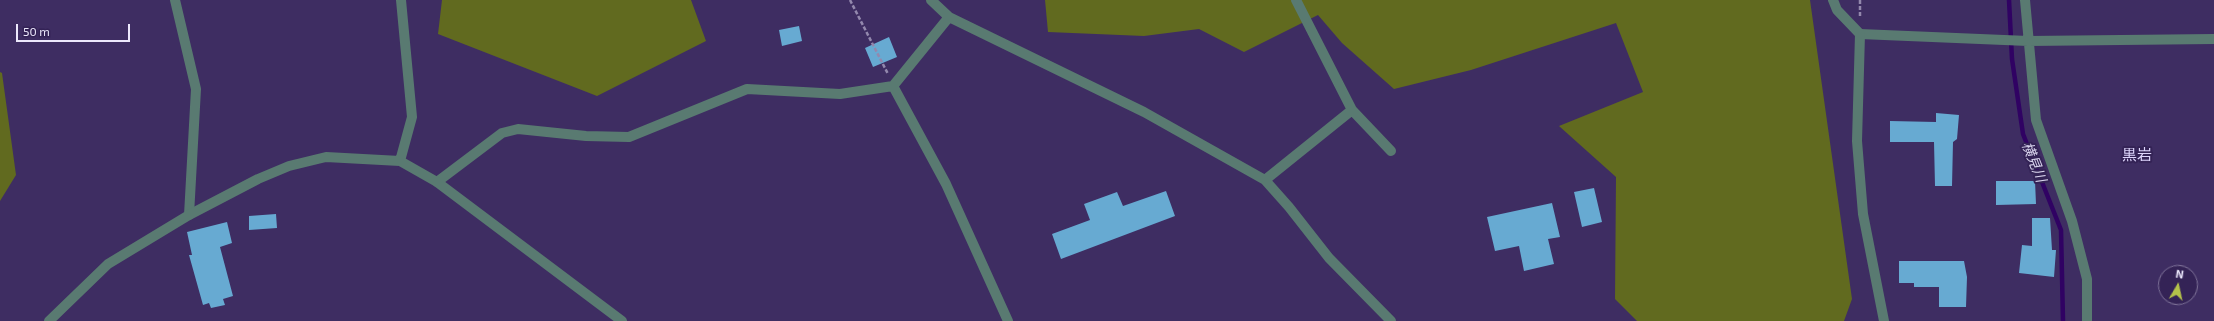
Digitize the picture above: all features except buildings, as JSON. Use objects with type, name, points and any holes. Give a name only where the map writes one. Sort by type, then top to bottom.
[{"type":"street","points":[[175,0],[196,89],[189,215]]},
{"type":"street","points":[[400,161],[412,117],[401,0]]},
{"type":"street","points":[[931,0],[949,17],[1144,112],[1265,180],[1289,207],[1329,258],[1391,321]]},
{"type":"street","points":[[1296,0],[1352,110],[1390,151]]},
{"type":"street","points":[[1833,0],[1837,10],[1860,34],[2028,41],[2214,39]]},
{"type":"street","points":[[2025,0],[2036,120],[2072,221],[2087,279],[2087,321]]},
{"type":"street","points":[[437,182],[502,133],[518,129],[586,136],[629,137],[747,89],[840,94],[893,86],[949,17]]},
{"type":"street","points":[[1860,34],[1857,141],[1863,214],[1884,321]]},
{"type":"street","points":[[893,86],[946,184],[1008,321]]},
{"type":"street","points":[[1265,180],[1352,110]]},
{"type":"street","points":[[49,321],[108,264],[189,215],[258,179],[289,166],[326,157],[400,161],[437,182],[622,321]]},
{"type":"path","points":[[850,0],[880,58]]},
{"type":"green space","points":[[442,0],[691,0],[706,41],[597,96],[438,34]]},
{"type":"green space","points":[[1045,0],[1810,0],[1852,299],[1844,321],[1637,321],[1615,299],[1616,177],[1559,126],[1643,92],[1616,23],[1471,70],[1394,89],[1342,43],[1318,15],[1244,52],[1199,29],[1144,36],[1048,32]]},
{"type":"green space","points":[[0,72],[2,73],[16,175],[0,201]]},
{"type":"waterway","name":"横見川","points":[[2009,0],[2012,59],[2023,134],[2061,230],[2063,321]]},
{"type":"district","name":"黒岩","points":[[2137,155]]}]
